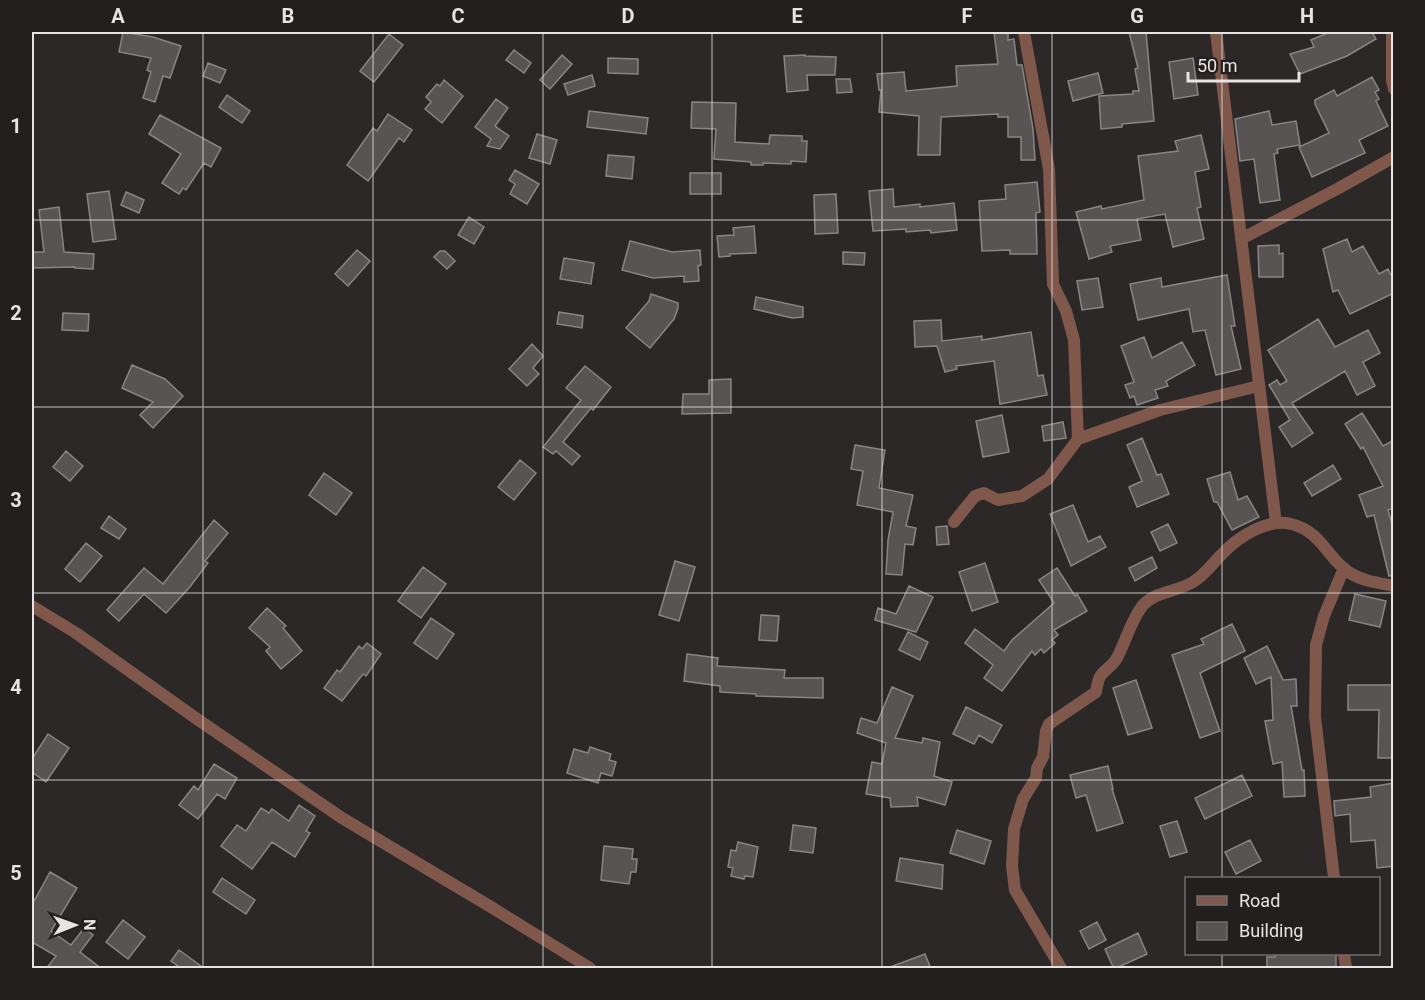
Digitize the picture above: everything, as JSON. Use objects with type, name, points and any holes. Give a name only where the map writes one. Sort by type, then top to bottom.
[{"type":"street","points":[[1024,32],[1049,169],[1053,284],[1066,311],[1074,340],[1078,439]]},
{"type":"street","points":[[1216,32],[1276,523]]},
{"type":"street","points":[[1392,32],[1394,89]]},
{"type":"street","points":[[1241,239],[1394,157]]},
{"type":"street","points":[[954,522],[975,496],[984,493],[998,500],[1022,496],[1048,479],[1078,439],[1160,410],[1259,386]]},
{"type":"street","points":[[1061,969],[1015,890],[1012,866],[1014,829],[1023,799],[1036,778],[1037,768],[1043,757],[1049,724],[1096,692],[1100,676],[1115,661],[1135,619],[1147,601],[1203,576],[1222,554],[1244,536],[1261,527],[1276,523],[1290,523],[1304,528],[1317,538],[1344,568],[1363,579],[1394,586]]},
{"type":"street","points":[[1334,877],[1315,717],[1316,645],[1324,616],[1344,568]]},
{"type":"street","points":[[32,606],[76,633],[342,818],[590,969]]},
{"type":"building","points":[[123,32],[153,37],[181,46],[170,78],[163,76],[155,102],[143,98],[151,72],[147,70],[151,58],[119,52]]},
{"type":"building","points":[[994,32],[1008,32],[1008,40],[1014,39],[1017,65],[1022,65],[1033,129],[1035,160],[1021,160],[1021,137],[1008,137],[1008,117],[998,117],[998,114],[941,117],[940,155],[918,155],[919,116],[879,112],[881,90],[879,90],[877,74],[904,72],[906,91],[957,86],[956,66],[998,64]]},
{"type":"building","points":[[1129,32],[1146,32],[1154,121],[1122,124],[1122,127],[1101,129],[1099,96],[1133,94],[1133,91],[1139,91],[1135,69],[1138,68]]},
{"type":"building","points":[[1330,32],[1372,32],[1376,39],[1347,56],[1300,74],[1290,54],[1314,47],[1311,40]]},
{"type":"building","points":[[389,34],[403,45],[374,82],[360,71]]},
{"type":"building","points":[[514,50],[531,63],[524,73],[506,60]]},
{"type":"building","points":[[562,55],[572,64],[550,89],[540,80]]},
{"type":"building","points":[[784,56],[836,57],[835,75],[807,75],[808,90],[787,92]]},
{"type":"building","points":[[608,58],[638,59],[638,74],[608,73]]},
{"type":"building","points":[[1193,58],[1198,95],[1174,99],[1169,62]]},
{"type":"building","points":[[208,63],[226,70],[220,83],[203,76]]},
{"type":"building","points":[[1098,73],[1103,93],[1073,101],[1068,81]]},
{"type":"building","points":[[592,75],[595,86],[568,95],[564,84]]},
{"type":"building","points":[[1372,77],[1379,90],[1375,92],[1379,99],[1376,101],[1388,126],[1359,140],[1365,153],[1312,177],[1299,147],[1329,133],[1315,100],[1334,90],[1337,96]]},
{"type":"building","points":[[836,79],[850,79],[852,92],[837,93]]},
{"type":"building","points":[[444,80],[463,96],[442,123],[425,109],[431,102],[426,97],[437,84],[440,86]]},
{"type":"building","points":[[227,95],[250,111],[242,123],[219,107]]},
{"type":"building","points":[[496,99],[508,108],[495,126],[509,136],[500,149],[487,146],[491,139],[475,127]]},
{"type":"building","points":[[692,102],[736,103],[735,142],[769,144],[770,135],[802,136],[802,141],[807,141],[806,162],[791,161],[791,164],[751,165],[751,162],[714,159],[716,129],[691,128]]},
{"type":"building","points":[[589,111],[648,118],[646,134],[587,127]]},
{"type":"building","points":[[1269,111],[1272,125],[1296,121],[1300,145],[1277,149],[1278,153],[1274,154],[1280,200],[1260,203],[1254,159],[1240,161],[1235,119]]},
{"type":"building","points":[[388,114],[412,130],[404,142],[399,138],[368,181],[347,165],[373,128],[377,131]]},
{"type":"building","points":[[160,115],[221,148],[211,167],[204,163],[186,190],[183,188],[179,194],[162,183],[181,154],[149,134]]},
{"type":"building","points":[[537,134],[557,140],[550,164],[529,158]]},
{"type":"building","points":[[1201,135],[1209,169],[1195,172],[1201,207],[1197,208],[1204,239],[1173,247],[1165,214],[1137,219],[1141,240],[1110,246],[1112,252],[1089,259],[1076,212],[1144,200],[1138,156],[1178,151],[1175,141]]},
{"type":"building","points":[[608,155],[634,157],[632,179],[606,176]]},
{"type":"building","points":[[515,170],[539,184],[527,204],[510,194],[515,184],[509,180]]},
{"type":"building","points":[[690,173],[721,173],[721,194],[690,194]]},
{"type":"building","points":[[1037,182],[1040,212],[1036,213],[1037,254],[1010,254],[1010,250],[982,251],[979,201],[1006,199],[1005,185]]},
{"type":"building","points":[[893,189],[894,207],[954,203],[957,230],[931,233],[930,230],[906,232],[906,229],[873,231],[869,191]]},
{"type":"building","points":[[109,191],[116,239],[93,242],[87,194]]},
{"type":"building","points":[[126,192],[144,200],[139,213],[121,205]]},
{"type":"building","points":[[836,194],[838,233],[815,234],[814,195]]},
{"type":"building","points":[[59,207],[64,252],[94,254],[93,269],[32,268],[32,252],[44,252],[39,210]]},
{"type":"building","points":[[469,217],[484,227],[474,244],[458,235]]},
{"type":"building","points":[[754,226],[756,253],[730,254],[730,256],[719,257],[717,236],[734,235],[733,228]]},
{"type":"building","points":[[1347,239],[1352,252],[1363,246],[1379,274],[1388,269],[1394,281],[1394,293],[1350,314],[1338,290],[1333,292],[1323,249]]},
{"type":"building","points":[[630,241],[672,252],[700,250],[699,281],[684,282],[684,276],[653,278],[622,270]]},
{"type":"building","points":[[1279,245],[1279,254],[1283,253],[1283,277],[1259,277],[1258,246]]},
{"type":"building","points":[[357,250],[370,261],[348,286],[335,274]]},
{"type":"building","points":[[440,251],[445,251],[455,261],[447,269],[434,257]]},
{"type":"building","points":[[843,252],[865,253],[864,265],[843,264]]},
{"type":"building","points":[[564,258],[594,263],[591,284],[560,279]]},
{"type":"building","points":[[1227,275],[1235,326],[1231,326],[1241,369],[1216,375],[1205,330],[1193,332],[1189,309],[1138,320],[1130,284],[1161,278],[1162,287]]},
{"type":"building","points":[[1098,278],[1103,307],[1082,310],[1077,281]]},
{"type":"building","points":[[651,294],[678,303],[678,308],[674,319],[650,348],[626,328],[649,301]]},
{"type":"building","points":[[756,297],[803,307],[803,317],[792,318],[754,309]]},
{"type":"building","points":[[559,312],[583,316],[582,328],[557,324]]},
{"type":"building","points":[[63,313],[89,314],[88,331],[62,330]]},
{"type":"building","points":[[1318,319],[1335,347],[1368,330],[1380,353],[1363,362],[1375,386],[1357,395],[1345,371],[1292,403],[1313,433],[1292,447],[1279,427],[1290,420],[1269,385],[1277,380],[1280,385],[1287,381],[1268,350]]},
{"type":"building","points":[[941,320],[942,341],[982,336],[982,340],[1031,332],[1038,376],[1043,375],[1047,395],[1000,404],[994,361],[956,366],[957,369],[945,372],[937,346],[915,347],[914,321]]},
{"type":"building","points":[[1144,337],[1152,358],[1182,342],[1195,365],[1166,381],[1168,386],[1155,390],[1158,398],[1137,405],[1134,396],[1130,398],[1125,385],[1134,382],[1121,346]]},
{"type":"building","points":[[532,344],[543,356],[533,368],[539,374],[527,386],[509,369]]},
{"type":"building","points":[[132,365],[165,379],[183,396],[153,428],[140,415],[153,402],[122,388]]},
{"type":"building","points":[[585,366],[611,387],[563,442],[580,456],[572,465],[556,451],[553,454],[543,447],[581,400],[566,388]]},
{"type":"building","points":[[731,379],[731,413],[682,414],[683,394],[709,394],[709,380]]},
{"type":"building","points":[[1362,413],[1383,446],[1394,440],[1394,508],[1388,510],[1394,531],[1394,575],[1389,576],[1374,515],[1367,517],[1359,495],[1383,486],[1363,447],[1361,449],[1345,424]]},
{"type":"building","points":[[1002,415],[1009,452],[983,457],[976,421]]},
{"type":"building","points":[[1063,422],[1066,438],[1044,441],[1042,426]]},
{"type":"building","points":[[1142,438],[1157,475],[1161,474],[1169,494],[1137,507],[1129,487],[1142,481],[1127,445]]},
{"type":"building","points":[[855,445],[885,450],[879,488],[913,495],[906,526],[916,528],[913,545],[905,544],[902,575],[886,574],[888,540],[893,512],[857,505],[863,471],[851,469]]},
{"type":"building","points":[[66,451],[83,466],[70,481],[53,467]]},
{"type":"building","points":[[520,460],[536,473],[514,500],[498,487]]},
{"type":"building","points":[[1333,465],[1341,479],[1312,496],[1304,483]]},
{"type":"building","points":[[1230,472],[1238,500],[1247,496],[1259,517],[1232,530],[1217,502],[1214,502],[1207,479]]},
{"type":"building","points":[[324,473],[352,493],[336,515],[309,495]]},
{"type":"building","points":[[1073,505],[1088,542],[1100,536],[1106,547],[1071,566],[1050,514]]},
{"type":"building","points":[[109,516],[126,529],[119,539],[101,528]]},
{"type":"building","points":[[214,520],[228,533],[205,561],[208,563],[189,588],[166,613],[144,594],[119,621],[107,610],[144,568],[163,584]]},
{"type":"building","points":[[1168,524],[1177,543],[1160,551],[1151,532]]},
{"type":"building","points":[[947,526],[949,544],[937,545],[936,527]]},
{"type":"building","points":[[86,543],[102,556],[80,582],[65,569]]},
{"type":"building","points":[[1152,557],[1157,568],[1135,581],[1129,568]]},
{"type":"building","points":[[675,561],[695,567],[679,621],[659,615]]},
{"type":"building","points":[[985,563],[998,602],[972,611],[959,572]]},
{"type":"building","points":[[423,567],[446,584],[421,618],[398,601]]},
{"type":"building","points":[[1057,568],[1087,611],[1054,630],[1058,635],[1052,640],[1055,643],[1044,653],[1041,649],[1035,655],[1032,651],[1002,691],[984,678],[993,665],[965,643],[975,629],[1004,651],[1012,640],[1054,603],[1039,580]]},
{"type":"building","points":[[909,586],[933,597],[916,632],[875,620],[878,608],[896,614]]},
{"type":"building","points":[[1355,594],[1386,601],[1380,627],[1349,620]]},
{"type":"building","points":[[267,608],[286,626],[283,628],[302,651],[281,669],[266,651],[270,647],[249,628]]},
{"type":"building","points":[[761,615],[779,616],[777,641],[759,640]]},
{"type":"building","points":[[431,618],[454,634],[437,659],[414,643]]},
{"type":"building","points":[[1232,624],[1245,651],[1200,673],[1220,731],[1200,738],[1172,655],[1204,644],[1201,639]]},
{"type":"building","points":[[908,632],[928,642],[920,660],[899,650]]},
{"type":"building","points":[[367,643],[381,654],[366,676],[363,674],[342,701],[324,688],[337,670],[340,672],[359,646],[362,649]]},
{"type":"building","points":[[1267,646],[1283,680],[1296,679],[1297,706],[1291,706],[1302,770],[1304,770],[1305,796],[1284,797],[1282,762],[1273,764],[1265,721],[1273,720],[1271,677],[1256,684],[1244,658]]},
{"type":"building","points":[[687,654],[718,658],[717,666],[785,670],[784,678],[823,678],[823,698],[756,696],[756,694],[720,692],[720,686],[684,681]]},
{"type":"building","points":[[1136,680],[1152,728],[1128,735],[1113,688]]},
{"type":"building","points":[[1348,685],[1394,685],[1394,758],[1378,758],[1379,710],[1348,710]]},
{"type":"building","points":[[892,687],[913,696],[895,738],[922,743],[923,738],[940,742],[934,776],[952,782],[945,805],[917,797],[918,806],[891,807],[890,798],[866,794],[872,762],[882,764],[886,743],[857,733],[861,718],[877,723]]},
{"type":"building","points":[[966,707],[1002,725],[992,743],[979,735],[974,744],[953,734]]},
{"type":"building","points":[[48,734],[69,748],[46,782],[32,772],[32,759]]},
{"type":"building","points":[[590,747],[611,754],[609,760],[616,762],[612,776],[601,773],[598,783],[567,773],[574,749],[588,753]]},
{"type":"building","points":[[214,764],[237,778],[225,799],[217,794],[198,819],[179,805],[194,786],[198,790]]},
{"type":"building","points":[[1108,766],[1112,789],[1123,823],[1097,831],[1086,795],[1076,798],[1070,775]]},
{"type":"building","points":[[1242,775],[1252,796],[1205,819],[1195,798]]},
{"type":"building","points":[[1394,783],[1394,866],[1377,868],[1375,840],[1351,842],[1350,814],[1335,816],[1334,801],[1371,797],[1370,787]]},
{"type":"building","points":[[299,805],[315,816],[306,831],[310,833],[295,857],[272,842],[252,869],[221,846],[237,825],[246,831],[261,808],[269,813],[272,809],[289,821]]},
{"type":"building","points":[[1177,821],[1187,852],[1170,857],[1160,826]]},
{"type":"building","points":[[793,825],[816,828],[813,853],[790,850]]},
{"type":"building","points":[[957,830],[991,841],[984,864],[950,853]]},
{"type":"building","points":[[1250,840],[1261,861],[1236,874],[1225,852]]},
{"type":"building","points":[[738,842],[758,847],[753,877],[745,876],[744,879],[731,876],[733,868],[728,867],[731,850],[736,851]]},
{"type":"building","points":[[604,846],[633,849],[632,859],[637,859],[636,872],[631,872],[629,884],[601,880]]},
{"type":"building","points":[[900,858],[943,865],[942,889],[896,881]]},
{"type":"building","points":[[50,872],[77,888],[51,931],[71,945],[84,928],[93,935],[80,952],[102,969],[46,969],[56,956],[32,942],[32,905]]},
{"type":"building","points":[[222,878],[255,900],[246,914],[213,892]]},
{"type":"building","points":[[123,920],[145,937],[128,959],[106,942]]},
{"type":"building","points":[[1097,922],[1106,940],[1089,949],[1080,931]]},
{"type":"building","points":[[1138,933],[1147,954],[1114,969],[1105,949]]},
{"type":"building","points":[[179,950],[205,969],[182,969],[171,961]]},
{"type":"building","points":[[925,954],[931,969],[890,969],[890,967]]},
{"type":"building","points":[[1275,955],[1336,955],[1336,969],[1267,969],[1267,957],[1275,957]]}]
